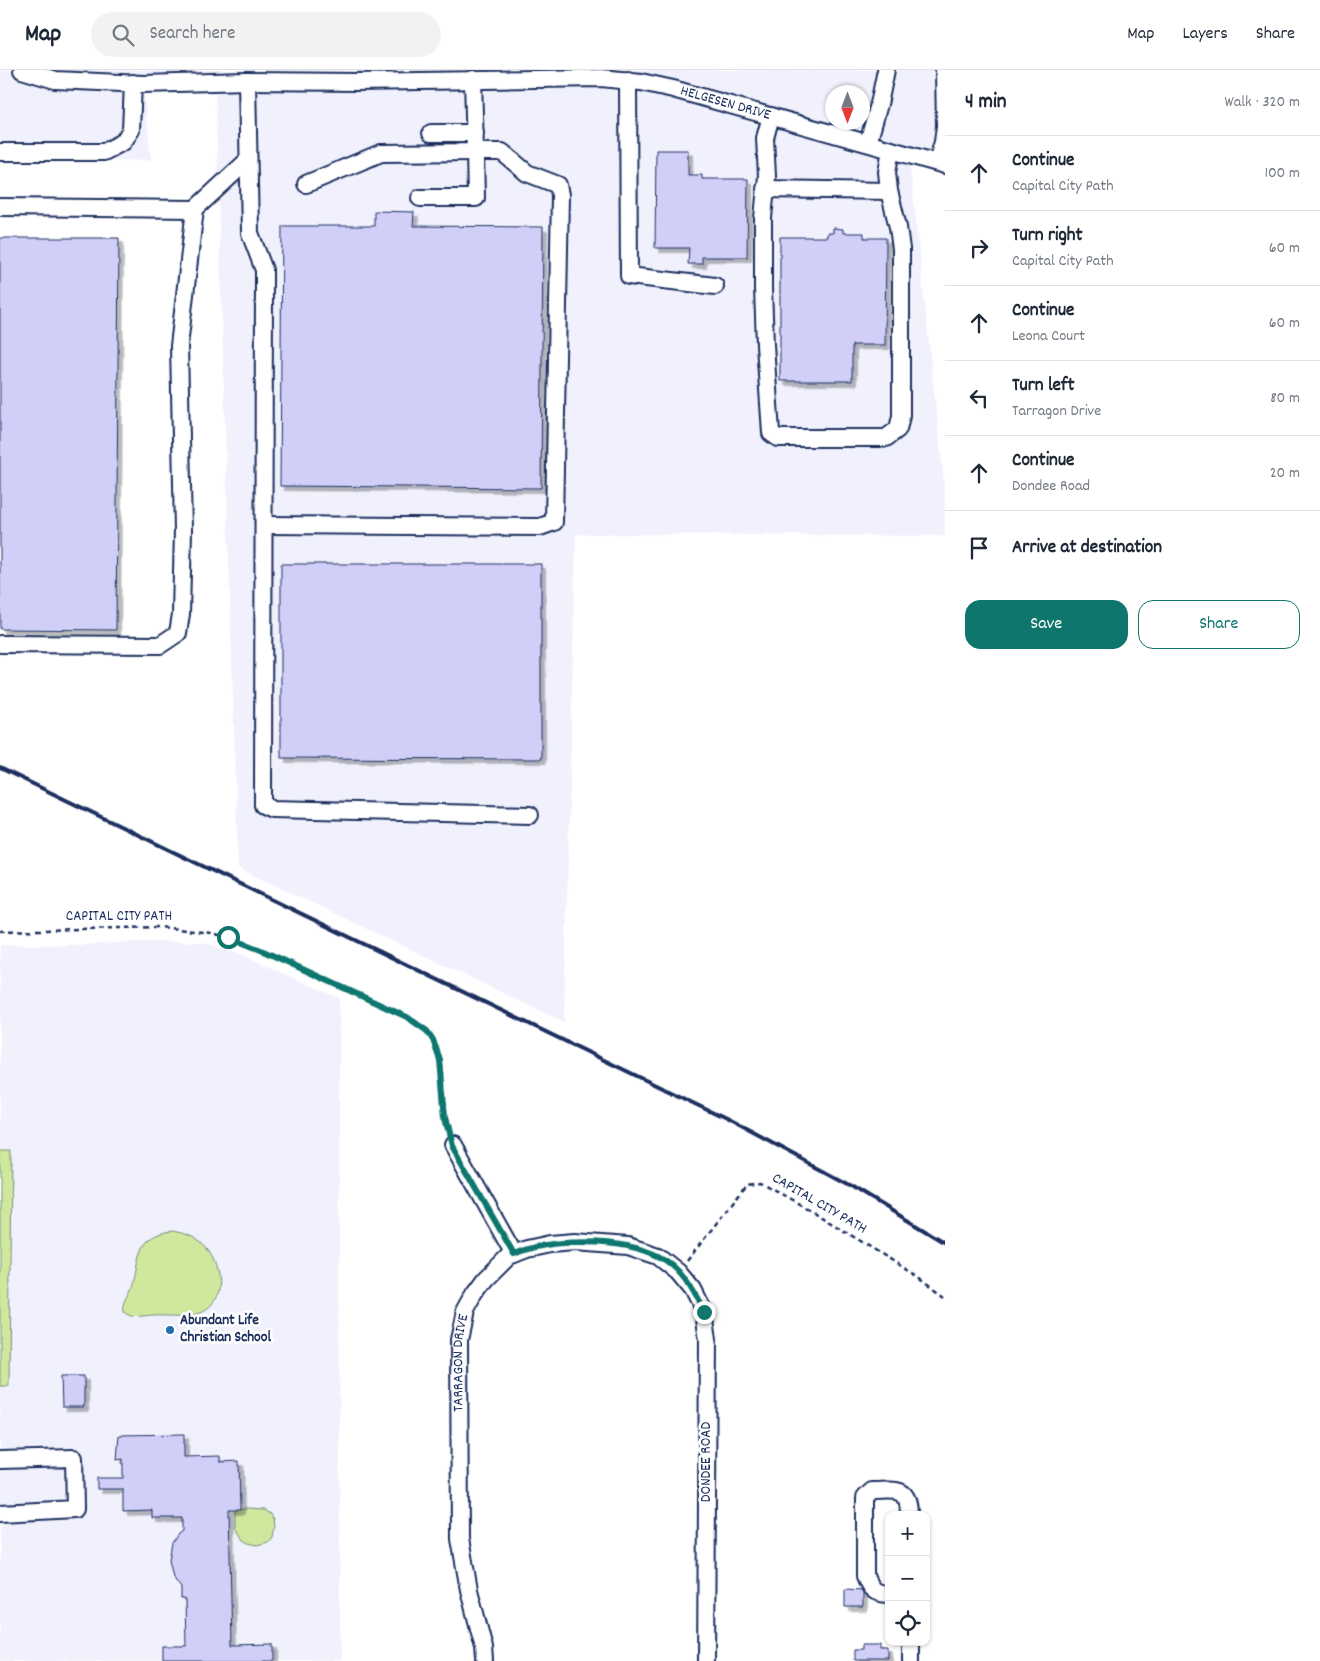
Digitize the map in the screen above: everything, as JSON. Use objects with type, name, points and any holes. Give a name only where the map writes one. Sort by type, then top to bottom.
[{"type":"street","name":"HELGESEN DRIVE","points":[[22,70],[55,80],[133,83],[601,78],[628,80],[673,89],[941,164]]},
{"type":"street","points":[[868,143],[886,70]]},
{"type":"street","points":[[941,164],[944,134],[944,70]]},
{"type":"street","points":[[420,198],[476,198],[473,79]]},
{"type":"street","points":[[628,80],[629,276],[715,286]]},
{"type":"street","points":[[247,81],[250,233],[264,270],[263,805],[272,810],[530,815]]},
{"type":"street","points":[[0,152],[104,152],[123,142],[131,130],[133,83]]},
{"type":"street","points":[[771,116],[765,138],[767,176],[763,218],[765,345],[771,432],[778,438],[886,438],[898,429],[901,416],[901,249],[886,172],[891,150]]},
{"type":"street","points":[[431,134],[475,133]]},
{"type":"street","points":[[264,525],[540,527],[554,522],[560,195],[558,185],[527,173],[502,152],[381,153],[306,184]]},
{"type":"street","points":[[0,644],[160,645],[178,633],[181,614],[183,530],[179,346],[195,208],[248,160]]},
{"type":"street","points":[[766,189],[889,191]]},
{"type":"street","points":[[0,208],[195,208]]},
{"type":"street","points":[[452,1146],[514,1254]]},
{"type":"street","name":"TARRAGON DRIVE","points":[[485,1661],[484,1648],[469,1590],[460,1539],[459,1340],[465,1312],[475,1294],[500,1264],[514,1254],[550,1244],[575,1242],[628,1246],[658,1256],[678,1272]]},
{"type":"street","name":"DONDEE ROAD","points":[[678,1272],[693,1290],[704,1312],[708,1339],[706,1661]]},
{"type":"street","points":[[0,1460],[74,1458],[75,1509],[0,1513]]},
{"type":"street","points":[[885,1594],[879,1594],[874,1590],[864,1576],[864,1498],[872,1491],[898,1491],[903,1493],[909,1501],[909,1511]]},
{"type":"street","points":[[911,1646],[911,1661]]},
{"type":"path","name":"CAPITAL CITY PATH","points":[[0,931],[160,927],[210,933],[228,937],[261,950],[407,1017],[427,1031],[437,1050],[440,1060],[445,1118],[452,1146]]},
{"type":"path","name":"CAPITAL CITY PATH","points":[[678,1272],[746,1184],[760,1182],[860,1240],[919,1277],[945,1296]]},
{"type":"shaded area","points":[[0,70],[945,70],[945,165],[909,156],[945,493],[945,536],[576,534],[564,1022],[238,868],[215,83],[143,84],[151,160],[0,162]]},
{"type":"shaded area","name":"Abundant Life Christian School","points":[[150,941],[201,942],[238,953],[339,998],[340,1661],[0,1661],[0,945],[81,945]]},
{"type":"green space","points":[[0,1151],[11,1151],[9,1386],[0,1386]]},
{"type":"green space","points":[[172,1231],[194,1238],[207,1248],[216,1267],[218,1277],[216,1297],[211,1305],[197,1313],[131,1316],[125,1312],[125,1305],[133,1287],[142,1250],[152,1238],[160,1233]]},
{"type":"green space","points":[[235,1510],[264,1510],[270,1514],[274,1526],[272,1537],[268,1542],[257,1545],[248,1543],[235,1528]]},
{"type":"building","points":[[656,150],[688,150],[688,175],[702,175],[702,179],[748,179],[747,257],[702,257],[702,264],[688,264],[689,248],[655,248]]},
{"type":"building","points":[[374,211],[414,212],[413,226],[543,227],[541,488],[280,486],[282,226],[374,226]]},
{"type":"building","points":[[833,228],[843,229],[843,233],[864,233],[864,238],[886,238],[885,345],[852,345],[852,381],[780,381],[780,237],[827,237],[827,233],[833,233]]},
{"type":"building","points":[[0,238],[119,238],[116,630],[0,629]]},
{"type":"building","points":[[281,564],[541,564],[541,759],[281,758]]},
{"type":"building","points":[[61,1376],[84,1376],[84,1407],[62,1407]]},
{"type":"building","points":[[184,1434],[184,1457],[220,1456],[220,1462],[239,1461],[240,1510],[229,1510],[232,1645],[272,1644],[272,1661],[162,1661],[162,1646],[186,1646],[185,1599],[181,1599],[181,1588],[173,1577],[169,1560],[172,1543],[182,1531],[182,1518],[152,1518],[152,1510],[123,1511],[123,1489],[97,1489],[97,1478],[123,1478],[123,1459],[117,1460],[119,1435]]},
{"type":"building","points":[[845,1589],[863,1590],[863,1607],[845,1607]]},
{"type":"building","points":[[861,1645],[880,1645],[880,1650],[888,1650],[888,1661],[853,1661],[853,1650],[861,1650]]},
{"type":"railway","points":[[0,768],[728,1120],[851,1186],[945,1243]]},
{"type":"place","name":"Abundant Life Christian School","points":[[170,1330]]},
{"type":"route","points":[[228,937],[261,950],[407,1017],[427,1031],[433,1040],[440,1060],[445,1118],[452,1146],[471,1176],[514,1254],[550,1244],[575,1242],[628,1246],[658,1256],[678,1272],[693,1290],[704,1312]]}]
